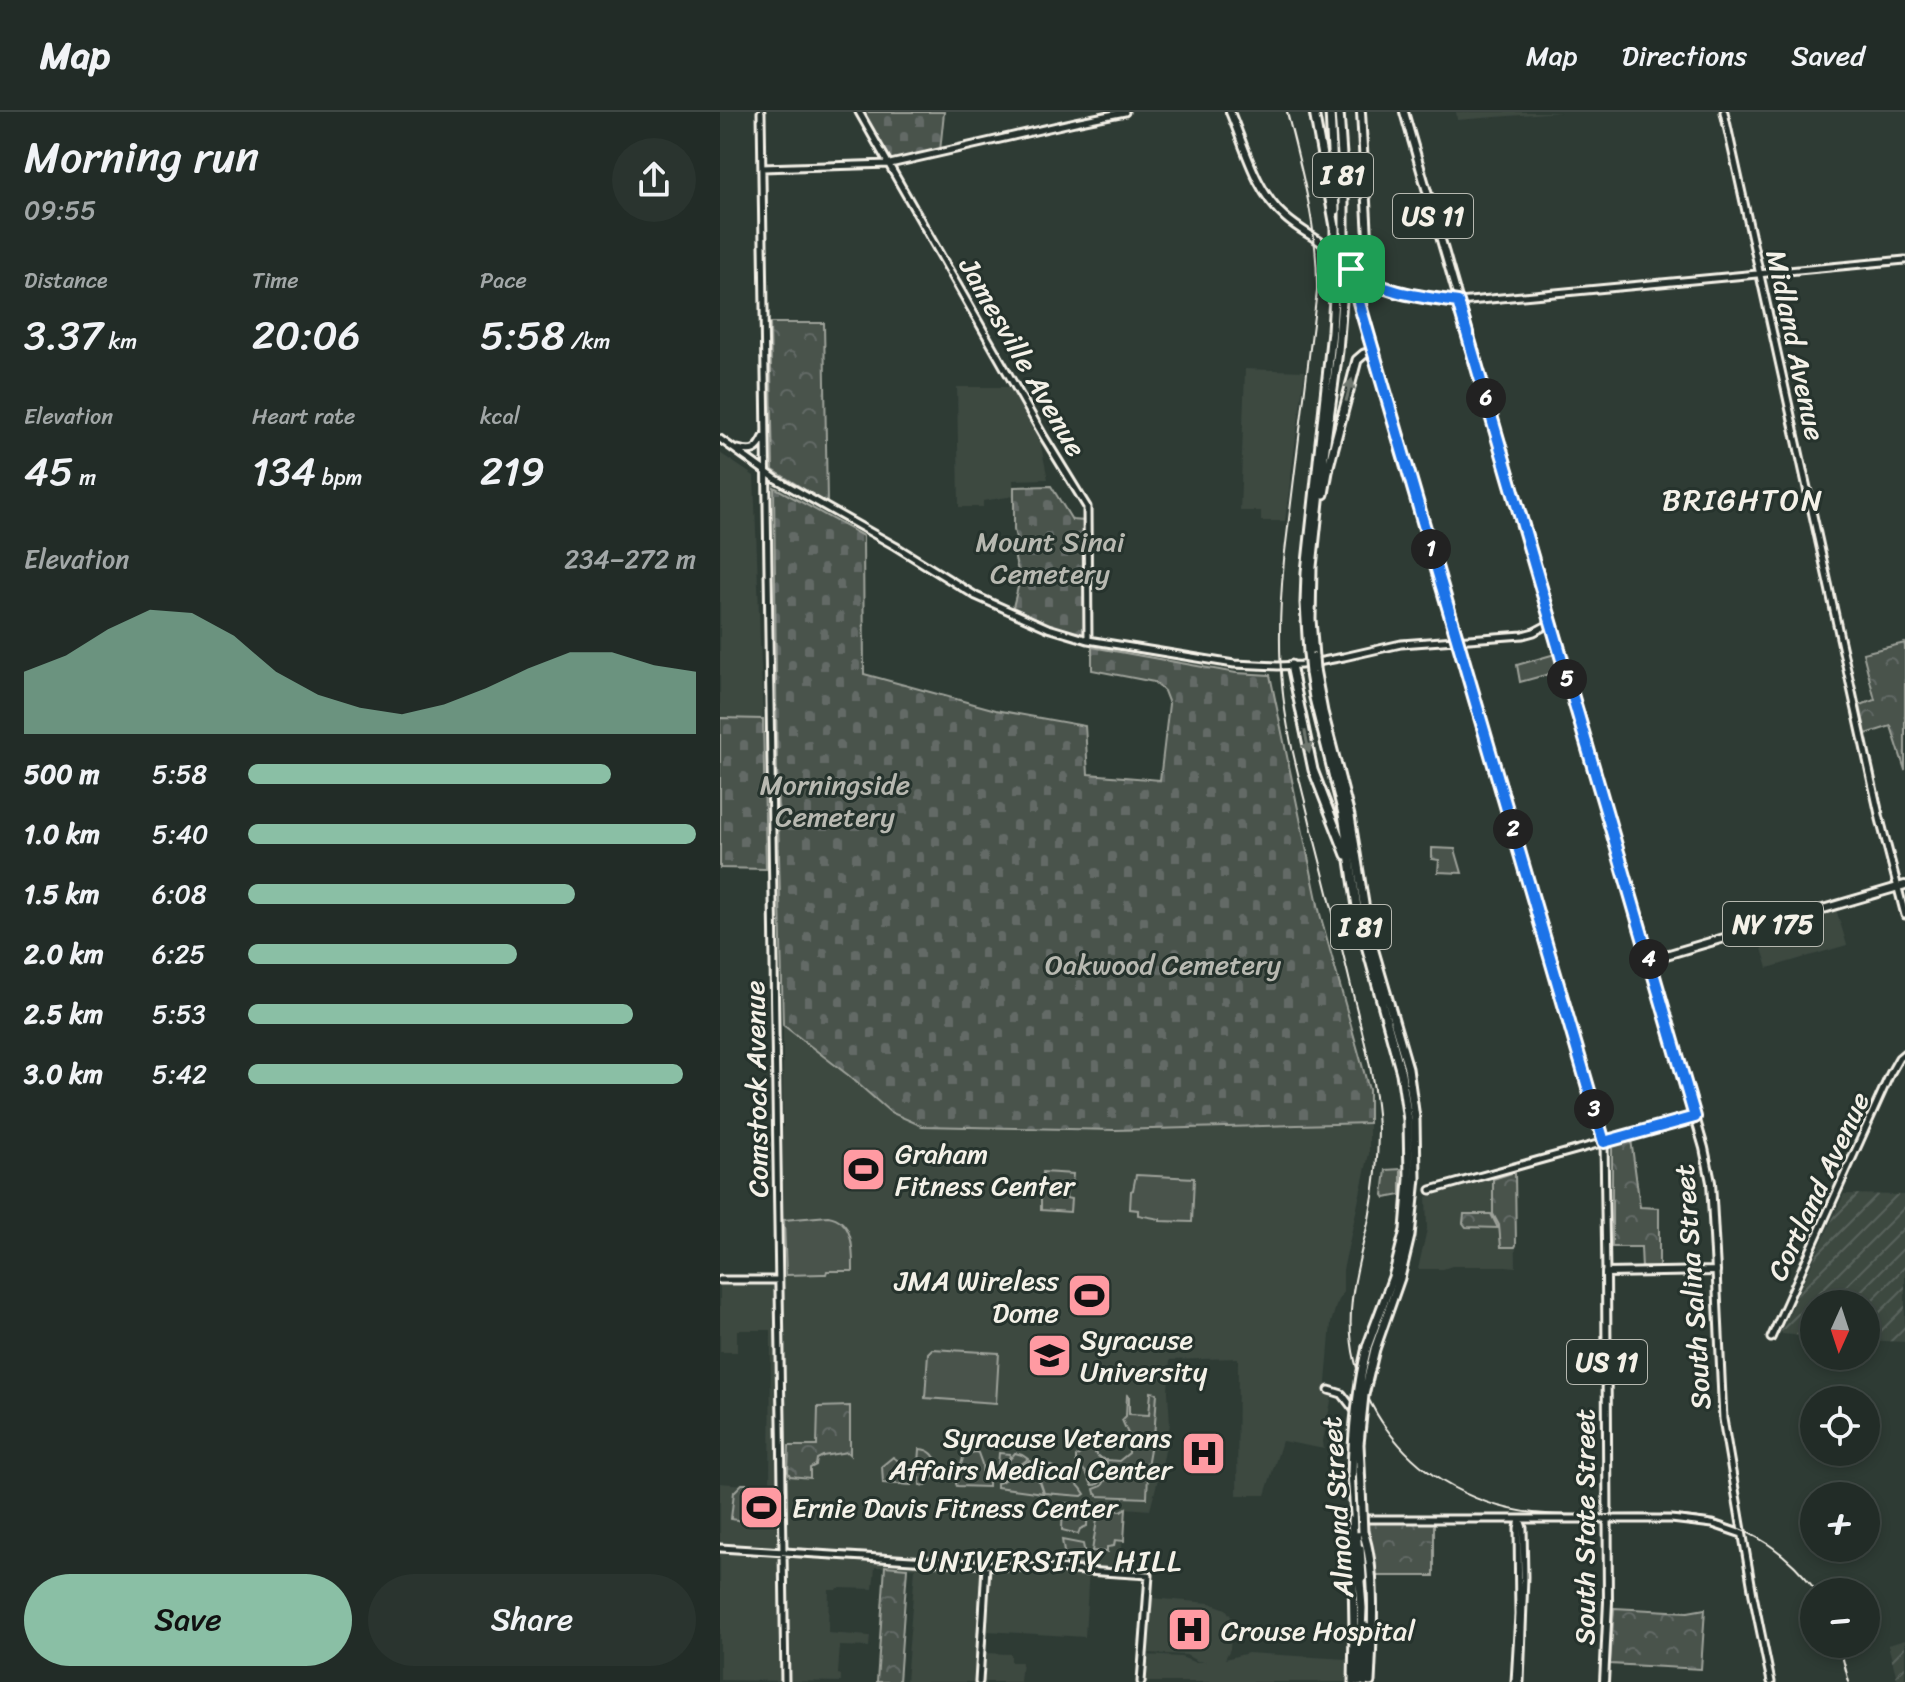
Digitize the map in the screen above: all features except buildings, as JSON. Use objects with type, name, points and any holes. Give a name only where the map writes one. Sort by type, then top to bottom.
[{"type":"highway","points":[[1314,112],[1335,227]]},
{"type":"highway","name":"I 81","points":[[1330,112],[1335,280],[1305,603],[1314,698],[1343,814],[1359,920],[1401,1073],[1412,1179]]},
{"type":"highway","name":"I 81","points":[[1311,655],[1311,587],[1343,288],[1344,184],[1339,112]]},
{"type":"highway","points":[[1316,532],[1329,466],[1355,366],[1361,356],[1374,351]]},
{"type":"highway","points":[[1291,665],[1313,770],[1351,864]]},
{"type":"highway","name":"I 81","points":[[1313,671],[1350,816],[1374,951],[1408,1068],[1415,1118],[1410,1213],[1359,1382],[1354,1418],[1352,1474],[1364,1682]]},
{"type":"highway","name":"I 81","points":[[1364,1682],[1367,1605],[1359,1444],[1371,1348]]},
{"type":"highway","points":[[1352,1474],[1353,1682]]},
{"type":"highway","points":[[1363,1532],[1371,1577],[1371,1656],[1364,1682]]},
{"type":"main road","points":[[1230,112],[1260,185],[1285,217],[1323,242],[1366,279],[1406,294],[1458,302]]},
{"type":"main road","name":"South State Street","points":[[1361,112],[1368,263],[1361,299],[1374,351]]},
{"type":"main road","name":"South Salina Street","points":[[1404,112],[1695,1117],[1711,1182],[1716,1271]]},
{"type":"main road","points":[[1357,274],[1368,263]]},
{"type":"main road","points":[[1351,269],[1362,312]]},
{"type":"main road","name":"NY 175","points":[[1649,960],[1901,886]]},
{"type":"main road","points":[[1606,1273],[1716,1271]]},
{"type":"main road","name":"South State Street","points":[[1604,1682],[1608,1602],[1606,1273]]},
{"type":"street","name":"Comstock Avenue","points":[[761,112],[785,1682]]},
{"type":"street","name":"Jamesville Avenue","points":[[859,112],[1087,507],[1088,640]]},
{"type":"street","points":[[762,168],[890,164],[1125,112]]},
{"type":"street","name":"Midland Avenue","points":[[1724,112],[1867,759],[1901,886],[1905,915]]},
{"type":"street","points":[[1458,302],[1905,260]]},
{"type":"street","name":"South State Street","points":[[1374,351],[1604,1142],[1606,1273]]},
{"type":"street","points":[[730,446],[752,452],[761,445],[766,433]]},
{"type":"street","points":[[720,439],[767,472],[976,596],[1048,628],[1088,640],[1258,667],[1350,656],[1401,644],[1524,635],[1551,623]]},
{"type":"street","name":"Cortland Avenue","points":[[1771,1338],[1890,1074],[1905,1053]]},
{"type":"street","points":[[1431,1190],[1695,1117]]},
{"type":"street","name":"South Salina Street","points":[[1716,1271],[1721,1399],[1742,1535],[1771,1682]]},
{"type":"street","points":[[720,1280],[778,1280]]},
{"type":"street","name":"Almond Street","points":[[1329,1390],[1344,1396],[1356,1415],[1355,1472],[1363,1578],[1364,1682]]},
{"type":"street","points":[[1358,1519],[1698,1521],[1742,1535]]},
{"type":"street","points":[[1517,1682],[1520,1519]]},
{"type":"street","points":[[720,1548],[1149,1575],[1141,1682]]},
{"type":"street","points":[[979,1682],[986,1566]]},
{"type":"shaded area","points":[[1456,112],[1560,112],[1457,120]]},
{"type":"shaded area","points":[[1245,369],[1305,371],[1285,521],[1261,521],[1261,511],[1240,511]]},
{"type":"shaded area","points":[[957,387],[1012,387],[1042,440],[1048,479],[1013,480],[1014,496],[983,501],[983,507],[959,507]]},
{"type":"shaded area","points":[[720,453],[754,476],[763,719],[720,718]]},
{"type":"shaded area","points":[[1836,909],[1847,945],[1768,968],[1757,932]]},
{"type":"shaded area","name":"Syracuse University","points":[[783,1025],[890,1111],[922,1126],[1115,1130],[1369,1123],[1369,1154],[1343,1270],[1343,1292],[1331,1323],[1326,1383],[1332,1396],[1324,1449],[1282,1441],[1265,1495],[1237,1495],[1238,1358],[1170,1360],[1170,1424],[1150,1510],[1124,1508],[1121,1570],[1089,1568],[1085,1637],[986,1631],[985,1653],[1011,1654],[1011,1662],[1022,1662],[1020,1682],[906,1682],[915,1568],[875,1567],[873,1589],[829,1590],[828,1633],[870,1636],[869,1647],[840,1646],[838,1674],[841,1675],[841,1682],[720,1680],[720,1483],[770,1487],[771,1330],[737,1330],[737,1352],[720,1352],[720,1285],[783,1283]]},
{"type":"shaded area","points":[[1515,1172],[1516,1267],[1418,1269],[1427,1229],[1426,1197]]},
{"type":"shaded area","points":[[1844,1194],[1905,1195],[1905,1342],[1880,1341],[1880,1290],[1800,1290],[1800,1336],[1782,1334],[1781,1331]]},
{"type":"shaded area","points":[[1152,1598],[1210,1603],[1226,1609],[1232,1623],[1230,1649],[1225,1659],[1248,1653],[1347,1659],[1346,1682],[1145,1682],[1146,1655],[1206,1662],[1186,1655],[1148,1653]]},
{"type":"shaded area","points":[[1905,1640],[1905,1682],[1898,1682],[1888,1645]]},
{"type":"green space","points":[[862,112],[944,112],[940,151],[892,161]]},
{"type":"green space","points":[[770,323],[824,323],[827,503],[773,470]]},
{"type":"green space","name":"Mount Sinai Cemetery","points":[[1051,486],[1072,520],[1085,521],[1085,636],[1062,631],[1013,607],[1020,579],[1015,559],[1014,487]]},
{"type":"green space","name":"Oakwood Cemetery","points":[[774,487],[863,536],[864,674],[996,710],[1085,726],[1088,774],[1160,780],[1169,704],[1164,691],[1154,682],[1092,670],[1092,647],[1236,673],[1270,675],[1320,914],[1369,1090],[1369,1123],[1115,1130],[922,1126],[890,1112],[783,1025]]},
{"type":"green space","points":[[1905,643],[1905,770],[1891,726],[1866,734],[1860,705],[1875,700],[1863,653]]},
{"type":"green space","points":[[1555,654],[1560,671],[1520,682],[1517,665]]},
{"type":"green space","name":"Morningside Cemetery","points":[[720,718],[763,719],[766,869],[720,868]]},
{"type":"green space","points":[[1432,848],[1455,849],[1462,873],[1438,872],[1439,860],[1432,859]]},
{"type":"green space","points":[[1631,1139],[1640,1207],[1659,1208],[1659,1268],[1642,1269],[1641,1247],[1612,1247],[1612,1145]]},
{"type":"green space","points":[[1401,1169],[1401,1195],[1385,1198],[1386,1170]]},
{"type":"green space","points":[[1043,1172],[1073,1174],[1066,1198],[1071,1199],[1070,1212],[1041,1210]]},
{"type":"green space","points":[[1515,1172],[1516,1245],[1501,1247],[1499,1225],[1493,1214],[1493,1179]]},
{"type":"green space","points":[[1136,1175],[1194,1178],[1192,1222],[1160,1221],[1138,1215],[1138,1210],[1130,1209]]},
{"type":"green space","points":[[1464,1214],[1491,1214],[1498,1228],[1466,1227]]},
{"type":"green space","points":[[828,1216],[843,1223],[847,1230],[852,1245],[853,1271],[786,1275],[784,1220]]},
{"type":"green space","points":[[932,1349],[999,1353],[996,1403],[925,1398],[928,1353]]},
{"type":"green space","points":[[1151,1392],[1157,1393],[1154,1438],[1146,1471],[1147,1498],[1098,1496],[1094,1489],[1102,1486],[1106,1479],[1107,1460],[1119,1461],[1129,1453],[1129,1436],[1122,1420],[1126,1416],[1127,1395],[1129,1414],[1149,1415]]},
{"type":"green space","points":[[850,1406],[850,1455],[847,1452],[817,1459],[816,1465],[810,1468],[810,1478],[790,1476],[789,1446],[817,1446],[818,1407]]},
{"type":"green space","points":[[1085,1444],[1092,1444],[1096,1454],[1105,1460],[1103,1477],[1097,1485],[1092,1485],[1076,1461]]},
{"type":"green space","points":[[920,1449],[931,1453],[941,1468],[926,1486],[920,1485],[918,1478]]},
{"type":"green space","points":[[976,1452],[988,1487],[957,1486],[964,1454]]},
{"type":"green space","points":[[999,1453],[1010,1454],[1009,1460],[1015,1453],[1028,1459],[1003,1478],[1006,1464],[1001,1480],[998,1480]]},
{"type":"green space","points":[[893,1457],[905,1469],[911,1485],[883,1483],[882,1466]]},
{"type":"green space","points":[[1035,1460],[1063,1472],[1085,1494],[1044,1493]]},
{"type":"green space","points":[[1029,1461],[1043,1493],[997,1487],[997,1483]]},
{"type":"green space","points":[[742,1484],[751,1484],[744,1521],[731,1519],[734,1492]]},
{"type":"green space","points":[[1063,1503],[1088,1504],[1087,1526],[1080,1529],[1078,1534],[1062,1530]]},
{"type":"green space","points":[[1097,1508],[1121,1511],[1126,1508],[1124,1541],[1115,1540],[1114,1546],[1107,1547],[1107,1552],[1092,1551]]},
{"type":"green space","points":[[1366,1523],[1434,1523],[1434,1576],[1371,1576]]},
{"type":"green space","points":[[1062,1540],[1083,1544],[1087,1565],[1066,1564]]},
{"type":"green space","points":[[885,1566],[907,1568],[899,1682],[877,1682]]},
{"type":"green space","points":[[1614,1608],[1688,1612],[1705,1609],[1701,1669],[1610,1664]]},
{"type":"railway","points":[[1287,112],[1312,222],[1317,291],[1284,560],[1281,669],[1294,756],[1362,1032],[1377,1110],[1374,1185],[1351,1307],[1352,1343],[1360,1379],[1376,1413],[1399,1444],[1426,1470],[1466,1494],[1505,1508],[1532,1513],[1659,1515],[1694,1517],[1727,1524],[1758,1538],[1788,1560],[1804,1578]]},
{"type":"railway","points":[[1843,1658],[1849,1682]]},
{"type":"place","name":"Graham Fitness Center","points":[[864,1169]]},
{"type":"place","name":"JMA Wireless Dome","points":[[1090,1296]]},
{"type":"place","name":"Syracuse University","points":[[1049,1355]]},
{"type":"place","name":"Syracuse Veterans Affairs Medical Center","points":[[1203,1453]]},
{"type":"place","name":"Ernie Davis Fitness Center","points":[[761,1507]]},
{"type":"place","name":"Crouse Hospital","points":[[1190,1630]]},
{"type":"district","name":"BRIGHTON","points":[[1743,500]]},
{"type":"district","name":"UNIVERSITY HILL","points":[[1050,1561]]},
{"type":"route","points":[[1351,269],[1366,279],[1397,291],[1458,302],[1695,1117],[1604,1142],[1351,269]]}]
